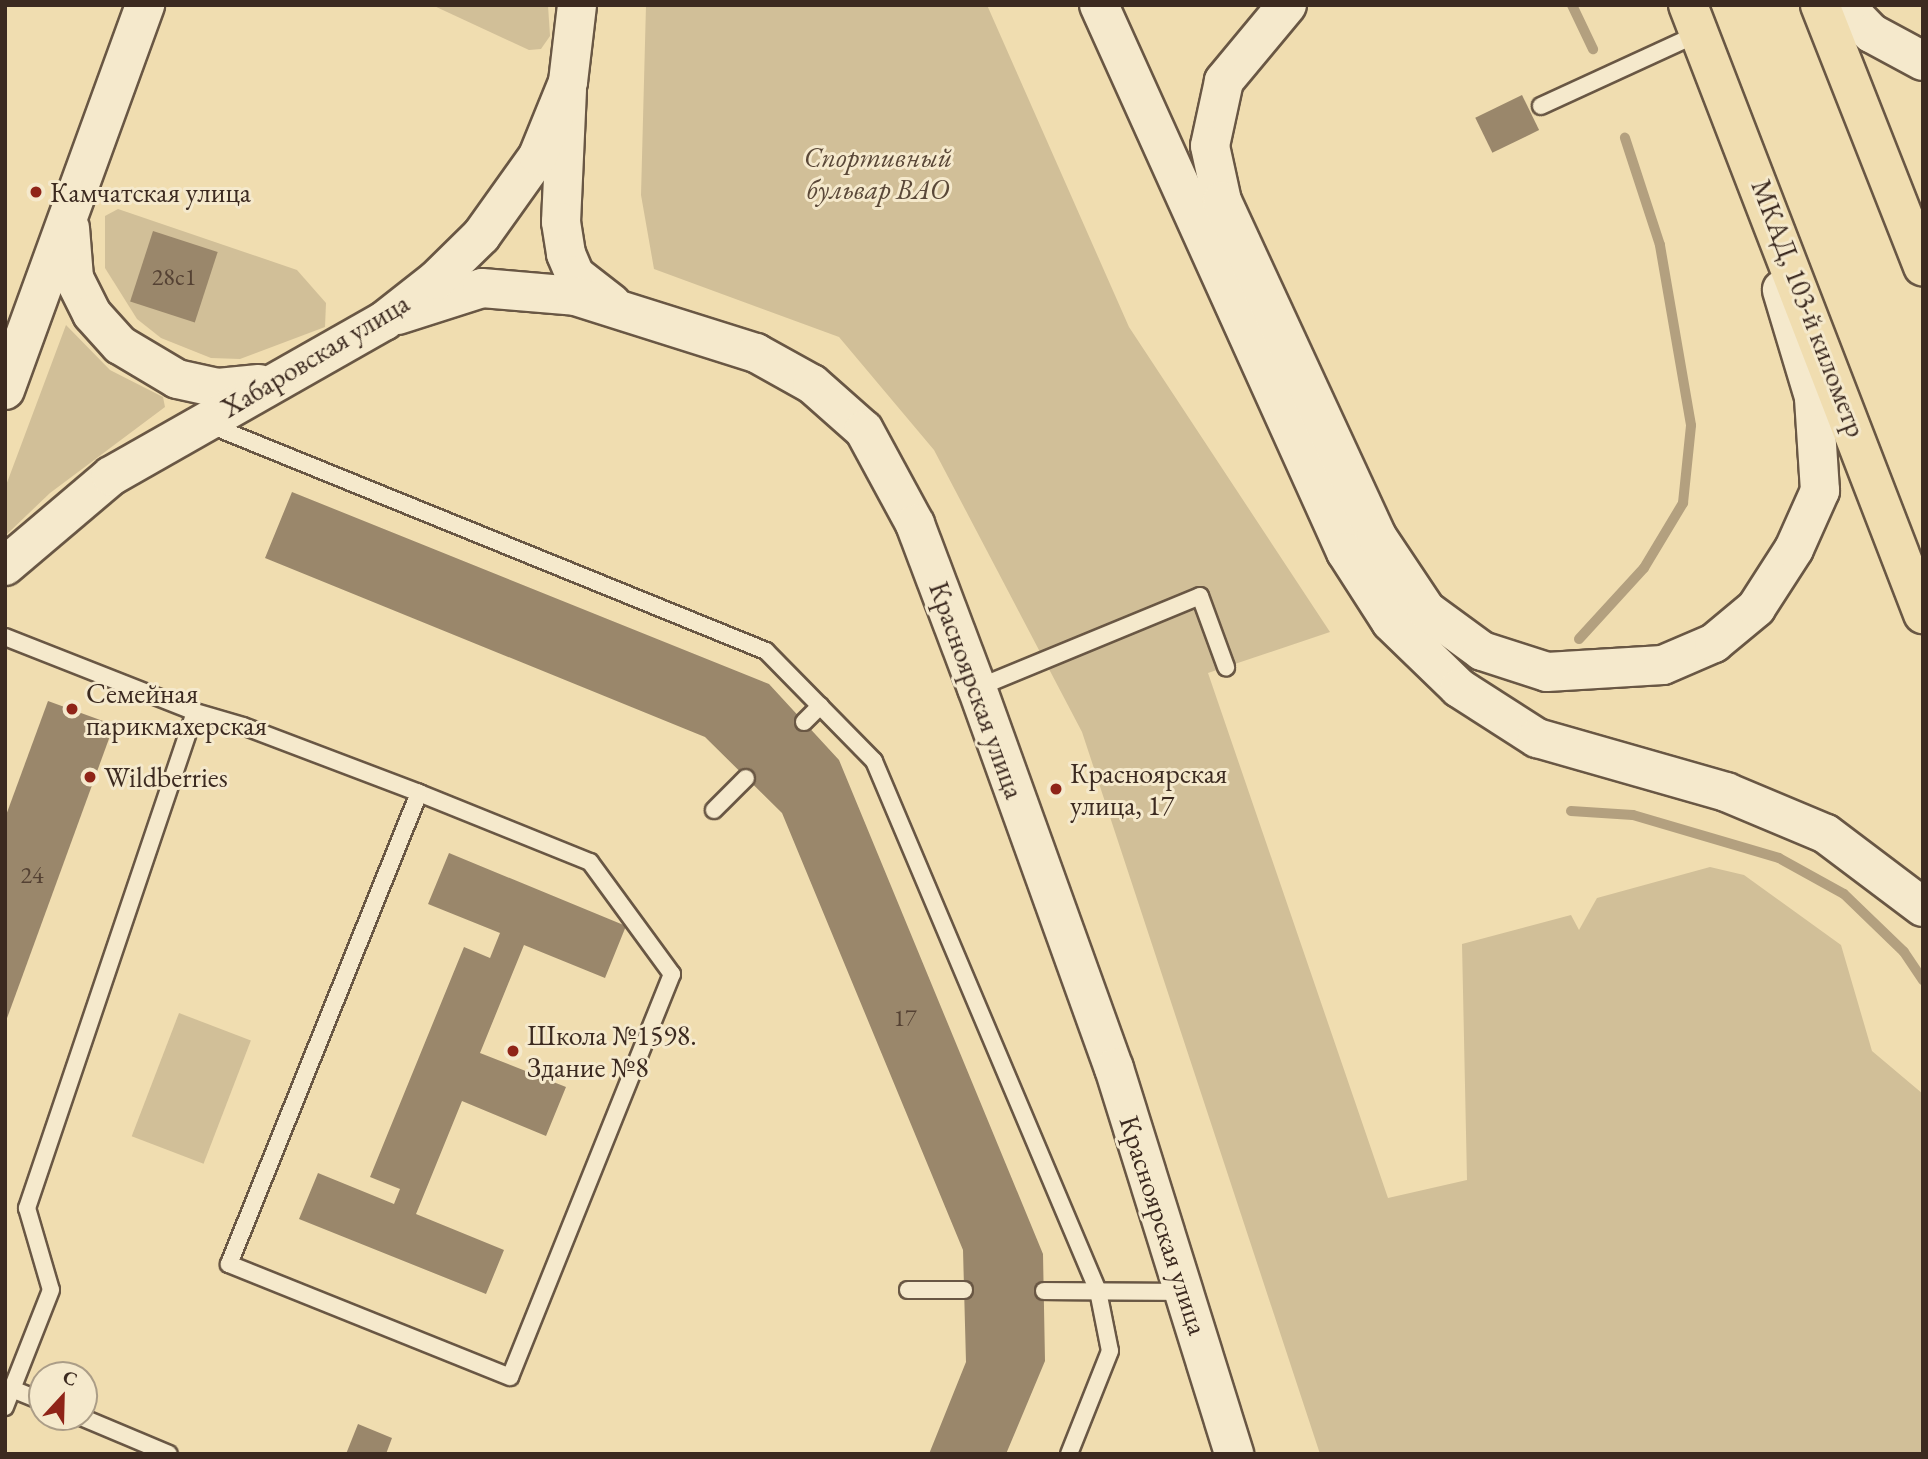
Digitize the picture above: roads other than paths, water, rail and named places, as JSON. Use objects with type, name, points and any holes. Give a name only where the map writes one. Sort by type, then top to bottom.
[{"type":"highway","points":[[1820,5],[1923,266]]},
{"type":"highway","name":"МКАД, 103-й километр","points":[[1701,34],[1923,614]]},
{"type":"main road","points":[[5,390],[145,5]]},
{"type":"main road","name":"Хабаровская улица","points":[[5,566],[111,476],[201,422],[384,321],[445,272],[514,193],[538,156],[568,82],[577,5]]},
{"type":"main road","points":[[1099,5],[1346,552],[1391,622],[1459,688],[1536,738],[1726,792],[1826,834],[1923,907]]},
{"type":"main road","points":[[1287,5],[1224,81],[1210,146],[1222,201],[1376,535],[1419,599],[1482,650],[1547,672],[1663,665],[1714,643],[1756,608],[1794,550],[1820,491],[1814,397],[1701,34]]},
{"type":"main road","points":[[1844,5],[1871,33],[1923,61]]},
{"type":"main road","points":[[568,82],[561,222],[566,254],[575,275],[619,307]]},
{"type":"main road","points":[[76,199],[68,237],[74,278],[92,314],[120,345],[177,379],[218,388],[285,376]]},
{"type":"main road","name":"Красноярская улица","points":[[384,321],[482,288],[518,286],[619,307],[756,352],[811,384],[864,430],[915,524],[977,688],[1186,1292],[1234,1454]]},
{"type":"lane","points":[[1541,106],[1701,34]]},
{"type":"lane","points":[[201,422],[766,651],[874,761],[1098,1291],[1110,1350],[1069,1454]]},
{"type":"lane","points":[[977,688],[1200,596],[1226,667]]},
{"type":"lane","points":[[5,637],[195,712],[419,793],[590,862],[672,974],[510,1377],[229,1264],[419,793]]},
{"type":"lane","points":[[804,722],[820,706]]},
{"type":"lane","points":[[5,1407],[51,1290],[27,1208],[195,712]]},
{"type":"lane","points":[[714,810],[746,778]]},
{"type":"lane","points":[[908,1290],[964,1290]]},
{"type":"lane","points":[[1044,1291],[1186,1292]]},
{"type":"lane","points":[[12,1389],[28,1395]]},
{"type":"lane","points":[[98,1424],[170,1454]]},
{"type":"waterway","points":[[1572,5],[1593,49]]},
{"type":"waterway","points":[[1579,639],[1644,568],[1683,503],[1691,425],[1660,245],[1625,138]]},
{"type":"waterway","points":[[1571,811],[1633,815],[1779,858],[1844,894],[1904,952],[1923,980]]},
{"type":"place","name":"Камчатская улица","points":[[36,192]]},
{"type":"place","name":"Семейная парикмахерская","points":[[72,709]]},
{"type":"place","name":"Wildberries","points":[[90,777]]},
{"type":"place","name":"Красноярская улица, 17","points":[[1056,789]]},
{"type":"place","name":"Школа №1598. Здание №8","points":[[513,1051]]},
{"type":"park label","name":"Спортивный бульвар ВАО","points":[[878,173]]}]
